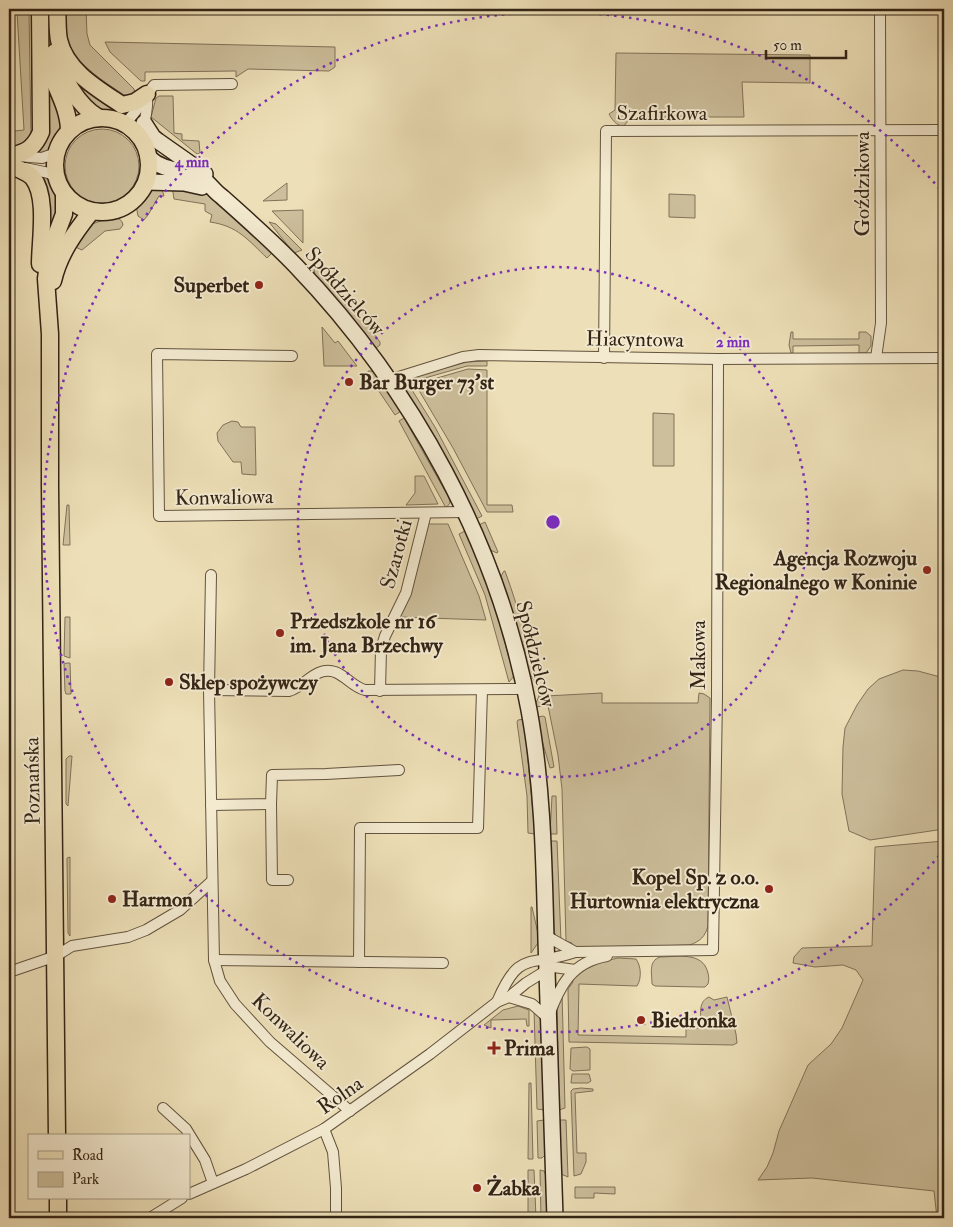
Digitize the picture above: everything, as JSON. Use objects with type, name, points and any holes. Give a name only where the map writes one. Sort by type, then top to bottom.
[{"type":"main road","points":[[40,9],[41,132],[31,148],[11,161],[33,179],[39,193],[41,209],[40,274],[49,305]]},
{"type":"main road","points":[[49,9],[49,26],[56,55],[75,96],[84,107],[100,118]]},
{"type":"main road","points":[[57,9],[60,43],[81,76],[122,105],[135,102],[147,94]]},
{"type":"main road","points":[[49,26],[45,41],[48,64],[65,108],[69,131]]},
{"type":"main road","points":[[112,119],[124,124],[134,131],[142,141],[148,157],[149,170],[146,182],[138,197],[125,207],[106,213],[92,212],[73,203],[64,193],[56,178],[54,166],[56,153],[61,141],[69,131],[86,120],[112,119]]},
{"type":"main road","name":"Poznańska","points":[[57,1134],[49,305],[46,279],[48,262],[64,214],[64,193]]},
{"type":"main road","name":"Poznańska","points":[[49,305],[60,259],[74,234],[92,212]]},
{"type":"main road","points":[[58,1200],[58,1218]]},
{"type":"street","name":"Goździkowa","points":[[876,358],[881,323],[880,9]]},
{"type":"street","points":[[124,124],[142,105],[154,85],[232,84]]},
{"type":"street","points":[[142,141],[148,105],[147,94]]},
{"type":"street","points":[[144,123],[153,137],[212,180],[223,198]]},
{"type":"street","name":"Szafirkowa","points":[[604,358],[606,131],[944,130]]},
{"type":"street","points":[[11,161],[42,158],[56,153]]},
{"type":"street","name":"Spółdzielców","points":[[148,157],[173,171],[188,173],[204,179],[267,236],[357,335],[423,433],[465,512],[484,555],[502,602],[525,689],[539,781],[555,1218]]},
{"type":"street","points":[[11,161],[56,178]]},
{"type":"street","name":"Spółdzielców","points":[[146,182],[197,185],[223,198]]},
{"type":"street","name":"Konwaliowa","points":[[292,356],[157,354],[159,516],[465,512]]},
{"type":"street","name":"Hiacyntowa","points":[[389,380],[431,366],[479,355],[718,359],[944,358]]},
{"type":"street","name":"Makowa","points":[[631,952],[713,950],[717,697],[718,359]]},
{"type":"street","name":"Szarotki","points":[[380,690],[383,643],[406,593],[426,513]]},
{"type":"street","name":"Konwaliowa","points":[[211,575],[209,690],[214,960],[220,981],[235,1004],[270,1042],[350,1110]]},
{"type":"street","points":[[209,690],[289,691],[300,686],[314,675],[328,671],[336,672],[356,688],[365,690],[525,689]]},
{"type":"street","points":[[359,962],[360,828],[478,828],[482,690]]},
{"type":"street","points":[[288,880],[272,880],[272,775],[399,770]]},
{"type":"street","points":[[211,805],[271,804]]},
{"type":"street","points":[[9,972],[56,956],[72,946],[128,937],[146,930],[180,910],[212,881]]},
{"type":"street","points":[[546,936],[575,952]]},
{"type":"street","points":[[547,964],[575,952],[631,952]]},
{"type":"street","points":[[509,997],[532,1004],[548,1018],[556,995],[575,970],[599,957],[631,952]]},
{"type":"street","points":[[214,960],[443,963]]},
{"type":"street","name":"Rolna","points":[[497,1002],[505,983],[514,970],[528,961],[547,964]]},
{"type":"street","points":[[547,964],[554,968],[575,970]]},
{"type":"street","name":"Rolna","points":[[190,1194],[246,1169],[324,1129],[430,1054],[497,1002],[509,997],[547,964]]},
{"type":"street","points":[[164,1108],[189,1134]]},
{"type":"street","points":[[324,1129],[333,1152],[336,1218]]},
{"type":"street","points":[[190,1136],[205,1160],[213,1183]]},
{"type":"street","points":[[150,1218],[179,1200]]},
{"type":"green space","points":[[66,9],[86,9],[87,34],[90,45],[134,89],[135,94],[130,99],[103,81],[78,59],[72,50],[67,36]]},
{"type":"green space","points":[[17,12],[29,12],[31,137],[23,144],[11,147],[9,150],[9,126],[14,131],[24,130]]},
{"type":"green space","points":[[105,42],[335,47],[335,67],[329,71],[248,69],[236,77],[236,71],[145,72],[145,81],[141,81],[110,52]]},
{"type":"green space","points":[[616,53],[810,55],[810,83],[742,82],[744,117],[629,117],[625,125],[622,126],[616,124],[609,114],[615,110]]},
{"type":"green space","points":[[81,80],[126,109],[129,113],[112,114],[98,108],[74,84]]},
{"type":"green space","points":[[56,95],[61,125],[60,133],[53,146],[47,151],[32,155],[45,98]]},
{"type":"green space","points":[[159,96],[173,96],[174,133],[182,134],[182,140],[199,141],[200,153],[197,154],[151,117],[156,98]]},
{"type":"green space","points":[[102,129],[123,135],[133,145],[139,166],[133,187],[123,197],[102,203],[81,197],[71,187],[65,166],[71,145],[81,135]]},
{"type":"green space","points":[[38,174],[51,183],[57,196],[57,212],[49,242]]},
{"type":"green space","points":[[287,183],[287,200],[263,201]]},
{"type":"green space","points":[[161,186],[164,196],[159,196],[144,220],[138,216],[136,205],[152,189]]},
{"type":"green space","points":[[172,186],[199,190],[216,200],[272,253],[267,258],[235,230],[210,222],[212,215],[205,211],[205,204],[174,199]]},
{"type":"green space","points":[[669,194],[695,195],[695,218],[669,217]]},
{"type":"green space","points":[[303,210],[303,243],[272,211]]},
{"type":"green space","points":[[112,217],[122,221],[123,225],[120,229],[105,231],[82,250],[71,245],[92,224]]},
{"type":"green space","points":[[269,222],[276,224],[302,250],[294,253]]},
{"type":"green space","points":[[316,265],[354,308],[380,342],[380,345],[376,348],[349,313],[315,275],[314,269]]},
{"type":"green space","points":[[322,327],[335,343],[338,341],[357,366],[324,366]]},
{"type":"green space","points":[[791,332],[793,332],[793,339],[859,339],[859,332],[866,332],[871,336],[871,346],[866,353],[859,353],[859,345],[793,346],[793,353],[791,353],[789,345]]},
{"type":"green space","points":[[487,361],[487,366],[467,366],[418,380],[416,376],[467,362]]},
{"type":"green space","points":[[468,369],[487,370],[487,505],[512,505],[513,512],[487,512],[453,448],[417,387],[420,383]]},
{"type":"green space","points":[[368,371],[374,371],[401,411],[395,415],[368,375]]},
{"type":"green space","points":[[407,382],[435,427],[482,516],[476,519],[443,455],[406,392]]},
{"type":"green space","points":[[653,413],[674,414],[674,466],[653,466]]},
{"type":"green space","points":[[404,418],[449,498],[450,503],[446,508],[399,421]]},
{"type":"green space","points":[[232,421],[238,422],[241,427],[255,427],[256,475],[242,474],[241,462],[233,462],[218,441],[217,433],[223,425]]},
{"type":"green space","points":[[415,476],[424,476],[438,504],[406,505],[415,493]]},
{"type":"green space","points":[[67,505],[69,505],[70,545],[63,545]]},
{"type":"green space","points":[[485,522],[497,553],[490,550],[479,525]]},
{"type":"green space","points":[[427,524],[448,524],[479,596],[486,620],[400,617],[422,549]]},
{"type":"green space","points":[[465,531],[491,592],[514,676],[509,682],[485,595],[459,534]]},
{"type":"green space","points":[[504,571],[526,638],[542,706],[536,707],[539,696],[536,683],[529,673],[524,648],[501,576]]},
{"type":"green space","points":[[65,617],[70,617],[70,658],[64,656]]},
{"type":"green space","points":[[70,663],[71,694],[66,694],[65,691],[64,664]]},
{"type":"green space","points":[[903,670],[918,671],[944,678],[944,829],[870,840],[849,831],[842,794],[845,728],[868,689],[879,679]]},
{"type":"green space","points":[[602,693],[602,703],[698,703],[699,693],[710,698],[708,926],[702,938],[690,945],[582,948],[572,946],[572,943],[566,941],[562,789],[558,755],[546,696]]},
{"type":"green space","points":[[538,717],[545,717],[554,767],[550,768],[541,737]]},
{"type":"green space","points":[[524,719],[535,834],[528,833],[527,796],[517,722]]},
{"type":"green space","points":[[72,756],[68,806],[66,804],[66,759]]},
{"type":"green space","points":[[552,796],[556,796],[557,834],[550,834]]},
{"type":"green space","points":[[550,841],[557,841],[561,941],[554,931]]},
{"type":"green space","points":[[944,841],[944,1218],[937,1218],[934,1191],[812,1178],[758,1180],[767,1167],[779,1131],[808,1065],[831,1044],[842,1028],[863,980],[856,970],[843,965],[815,967],[793,963],[794,957],[802,948],[872,946],[875,847]]},
{"type":"green space","points":[[70,857],[70,936],[68,933],[67,858]]},
{"type":"green space","points":[[531,907],[539,938],[531,953]]},
{"type":"green space","points":[[681,956],[701,961],[708,973],[708,984],[705,987],[655,986],[652,984],[652,965],[660,957]]},
{"type":"green space","points":[[618,958],[636,959],[640,972],[637,986],[579,984],[578,1035],[686,1037],[686,1028],[702,1028],[701,1006],[705,999],[709,997],[714,1000],[727,997],[737,1043],[733,1045],[569,1042],[568,989],[573,982],[572,979],[583,971],[605,961]]},
{"type":"green space","points":[[562,992],[565,1108],[559,1110],[557,1011]]},
{"type":"green space","points":[[518,1006],[529,1010],[529,1026],[527,1026],[526,1019],[491,1020],[491,1028],[484,1025],[503,1010]]},
{"type":"green space","points":[[534,1010],[541,1020],[544,1110],[537,1109]]},
{"type":"green space","points":[[587,1047],[590,1049],[590,1070],[573,1071],[570,1069],[571,1048]]},
{"type":"green space","points":[[572,1074],[589,1074],[591,1081],[588,1083],[571,1083]]},
{"type":"green space","points":[[529,1083],[531,1083],[533,1159],[528,1159]]},
{"type":"green space","points":[[581,1088],[593,1089],[593,1091],[575,1093],[577,1153],[586,1153],[586,1162],[581,1174],[574,1176],[571,1091]]},
{"type":"green space","points":[[544,1120],[545,1155],[542,1158],[538,1158],[537,1121]]},
{"type":"green space","points":[[560,1120],[566,1120],[568,1177],[561,1174]]},
{"type":"green space","points":[[528,1170],[534,1170],[536,1218],[528,1218]]},
{"type":"green space","points":[[540,1170],[544,1171],[546,1175],[547,1218],[541,1218]]},
{"type":"green space","points":[[575,1187],[615,1187],[615,1194],[594,1193],[594,1198],[575,1198]]},
{"type":"place","name":"Superbet","points":[[259,285]]},
{"type":"place","name":"Bar Burger 73'st","points":[[349,382]]},
{"type":"place","name":"Agencja Rozwoju Regionalnego w Koninie","points":[[927,570]]},
{"type":"place","name":"Przedszkole nr 16 im. Jana Brzechwy","points":[[280,633]]},
{"type":"place","name":"Sklep spożywczy","points":[[169,682]]},
{"type":"place","name":"Kopel Sp. z o.o. Hurtownia elektryczna","points":[[769,889]]},
{"type":"place","name":"Harmon","points":[[112,899]]},
{"type":"place","name":"Biedronka","points":[[641,1020]]},
{"type":"place","name":"Prima","points":[[494,1048]]},
{"type":"place","name":"Żabka","points":[[477,1188]]}]
